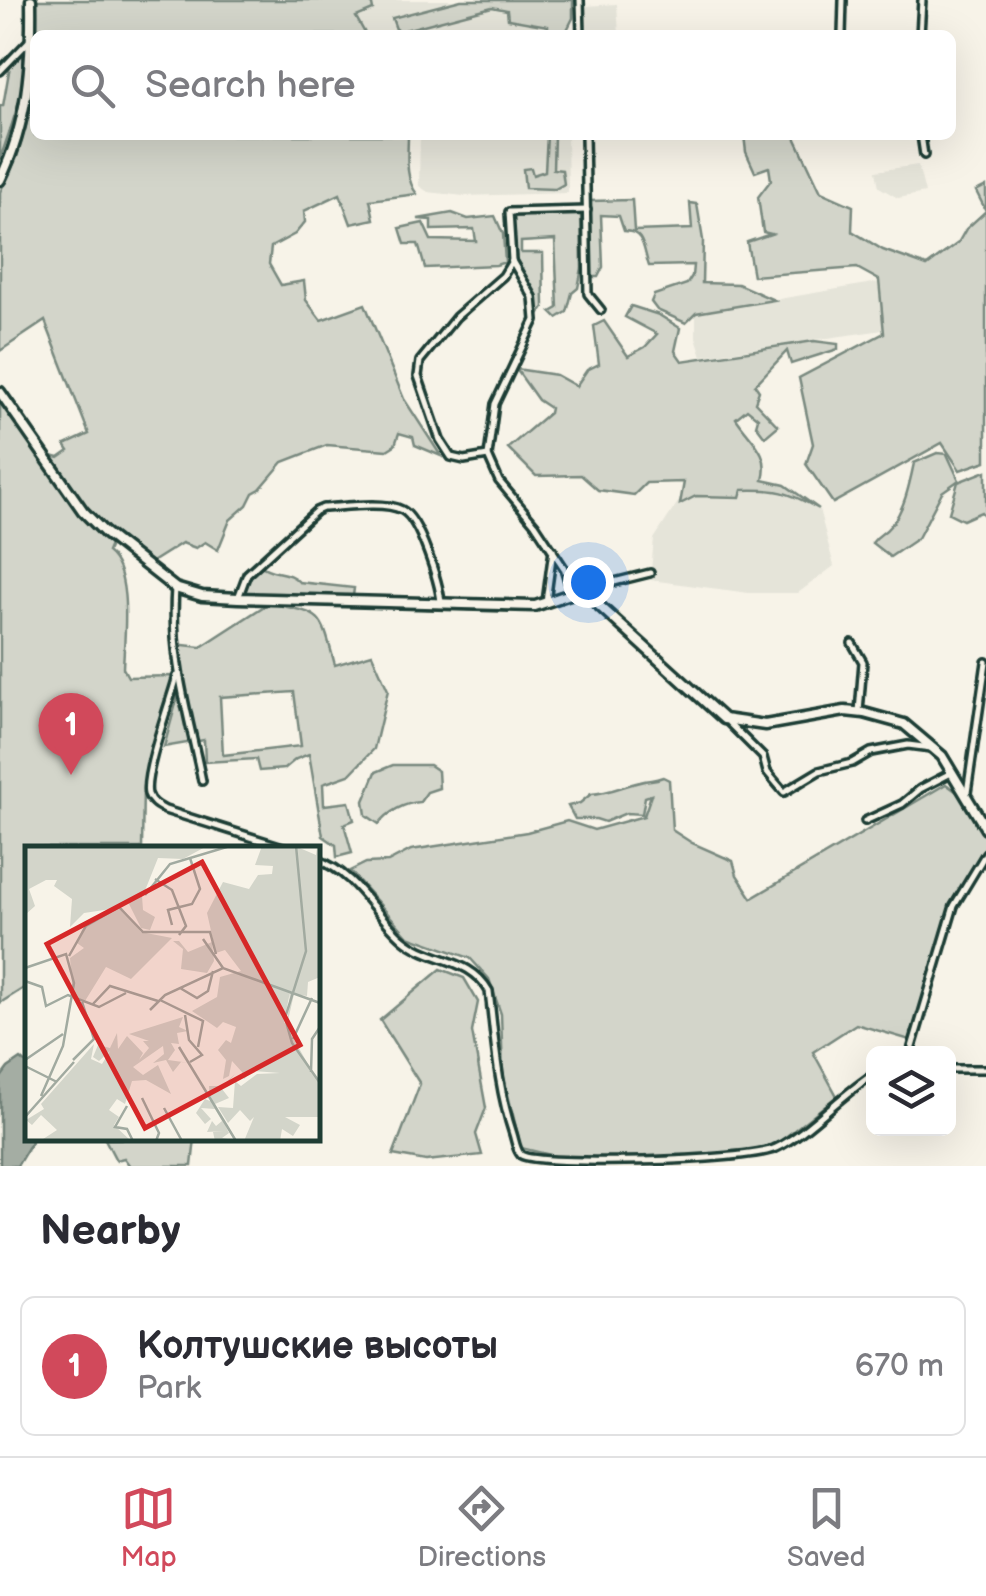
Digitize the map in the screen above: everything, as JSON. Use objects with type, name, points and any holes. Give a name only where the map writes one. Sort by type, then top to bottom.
[{"type":"street","points":[[31,0],[31,30]]},
{"type":"street","points":[[580,0],[581,30]]},
{"type":"street","points":[[842,0],[842,30]]},
{"type":"street","points":[[920,30],[922,0]]},
{"type":"street","points":[[0,71],[24,49],[30,36]]},
{"type":"street","points":[[0,180],[24,114],[30,45]]},
{"type":"street","points":[[584,140],[588,294],[601,310]]},
{"type":"street","points":[[922,140],[924,155]]},
{"type":"street","points":[[572,594],[564,568],[499,481],[488,456],[494,404],[535,320],[533,297],[512,261],[509,212],[587,210]]},
{"type":"street","points":[[488,456],[457,460],[447,452],[418,376],[420,361],[456,317],[502,276],[512,261]]},
{"type":"street","points":[[0,392],[83,511],[175,588],[202,596],[546,604],[582,590],[650,573]]},
{"type":"street","points":[[238,598],[247,574],[316,511],[388,507],[400,508],[410,516],[434,572],[441,602]]},
{"type":"street","points":[[546,604],[553,550]]},
{"type":"street","points":[[175,588],[173,644],[177,676],[202,781]]},
{"type":"street","points":[[582,590],[738,728],[763,757],[767,772],[784,792],[818,771],[852,763],[871,752],[908,746],[934,748]]},
{"type":"street","points":[[852,643],[863,662],[859,712]]},
{"type":"street","points":[[967,796],[986,662]]},
{"type":"street","points":[[177,676],[147,789],[149,798],[166,810],[280,846]]},
{"type":"street","points":[[724,719],[765,725],[859,712],[904,724],[934,748],[954,772],[986,829]]},
{"type":"street","points":[[865,822],[954,772]]},
{"type":"street","points":[[912,1046],[954,906],[986,853]]},
{"type":"street","points":[[320,861],[342,872],[406,942],[480,976],[489,991],[502,1097],[519,1154],[531,1163],[594,1166],[702,1162],[746,1156],[778,1147],[866,1080]]},
{"type":"street","points":[[956,1069],[986,1068]]},
{"type":"shaded area","points":[[36,0],[371,0],[373,10],[356,17],[363,30],[36,30]]},
{"type":"shaded area","points":[[371,0],[563,0],[564,30],[363,30],[356,16],[372,10]]},
{"type":"shaded area","points":[[461,0],[573,0],[573,18],[567,30],[548,30],[548,26],[508,19],[507,10],[492,7],[405,30],[396,30],[392,18]]},
{"type":"shaded area","points":[[617,4],[619,30],[587,30],[585,6]]},
{"type":"shaded area","points":[[20,47],[24,58],[22,86],[0,159],[0,106],[11,60]]},
{"type":"shaded area","points":[[30,111],[30,140],[408,140],[408,173],[417,194],[370,200],[374,219],[351,224],[340,194],[304,211],[305,222],[295,234],[271,247],[269,264],[281,285],[304,281],[306,300],[321,320],[365,304],[404,399],[441,456],[415,445],[413,437],[399,433],[395,445],[387,450],[327,445],[283,462],[230,520],[218,550],[205,542],[196,548],[182,543],[150,563],[86,513],[83,503],[74,502],[110,545],[107,552],[121,574],[125,606],[123,668],[128,677],[173,676],[143,786],[142,846],[25,846],[25,987],[0,1003],[0,399],[79,500],[52,456],[59,458],[69,451],[65,445],[89,434],[45,321],[0,351],[0,192],[17,157]]},
{"type":"shaded area","points":[[420,140],[567,140],[568,193],[464,196],[428,192],[419,186]]},
{"type":"shaded area","points":[[547,140],[554,140],[553,169],[562,170],[564,184],[555,189],[525,188],[523,169],[531,168],[533,175],[545,171]]},
{"type":"shaded area","points":[[745,140],[796,140],[821,192],[853,206],[852,231],[883,250],[927,266],[958,243],[966,229],[986,211],[986,461],[960,470],[942,443],[833,503],[806,464],[813,444],[799,378],[884,333],[879,280],[857,268],[753,276],[747,242],[771,234],[763,232],[758,197],[771,180],[769,167],[755,172]]},
{"type":"shaded area","points":[[918,165],[925,193],[898,198],[879,187],[876,171]]},
{"type":"shaded area","points":[[986,186],[986,211],[976,191]]},
{"type":"shaded area","points":[[632,200],[634,231],[692,229],[690,203],[697,204],[703,240],[702,283],[738,284],[774,300],[696,313],[686,323],[657,310],[651,302],[654,295],[687,284],[693,265],[649,266],[640,238],[624,231],[619,216],[601,215],[603,267],[598,277],[592,277],[590,201]]},
{"type":"shaded area","points":[[581,212],[582,268],[578,288],[572,293],[567,312],[557,318],[551,312],[558,308],[555,240],[521,242],[521,253],[543,253],[544,307],[538,316],[529,283],[513,253],[510,217]]},
{"type":"shaded area","points":[[452,213],[468,219],[495,216],[503,234],[505,262],[425,268],[418,244],[405,244],[400,228],[423,223],[431,240],[476,241],[474,229],[431,230],[431,220],[418,219]]},
{"type":"shaded area","points":[[879,282],[883,330],[702,356],[696,337],[696,313]]},
{"type":"shaded area","points":[[631,306],[659,315],[680,328],[675,351],[682,361],[814,341],[838,344],[838,349],[791,364],[787,351],[755,385],[759,391],[755,402],[778,426],[765,437],[756,425],[758,418],[747,409],[736,418],[762,454],[763,480],[785,485],[819,509],[782,492],[765,490],[742,490],[740,497],[696,496],[680,504],[684,482],[646,483],[634,495],[598,490],[581,475],[536,476],[508,448],[550,408],[538,400],[516,369],[556,375],[576,386],[587,370],[599,364],[594,326],[604,321],[628,356],[645,347],[657,334],[625,317]]},
{"type":"shaded area","points":[[937,453],[947,454],[959,480],[942,492],[918,538],[890,557],[872,543],[899,513],[914,463]]},
{"type":"shaded area","points":[[986,471],[986,518],[981,512],[963,520],[949,513],[958,482]]},
{"type":"shaded area","points":[[741,490],[787,491],[819,509],[834,566],[798,593],[749,593],[650,580],[654,539],[678,502],[696,496],[740,497]]},
{"type":"shaded area","points":[[260,565],[299,582],[354,588],[353,596],[240,592]]},
{"type":"shaded area","points":[[269,603],[317,618],[335,665],[372,654],[388,690],[374,749],[349,775],[323,784],[324,805],[349,802],[354,820],[344,824],[352,853],[337,857],[336,845],[323,836],[309,754],[284,769],[259,771],[256,759],[205,762],[204,740],[164,747],[183,678],[174,644],[201,647]],"holes":[[[294,692],[301,746],[223,755],[220,697]]]},
{"type":"shaded area","points":[[393,765],[429,765],[438,771],[439,788],[427,792],[420,802],[397,809],[379,824],[366,815],[364,801],[376,772]]},
{"type":"shaded area","points":[[663,777],[669,780],[672,830],[733,861],[752,898],[946,784],[961,795],[986,835],[986,850],[959,892],[910,1040],[856,1024],[813,1052],[837,1096],[778,1143],[716,1159],[580,1162],[521,1148],[503,1074],[501,1014],[489,979],[470,958],[408,936],[350,871],[366,863],[388,862],[411,850],[527,832],[567,821],[594,830],[644,816],[651,795],[645,797],[642,814],[626,813],[605,822],[575,819],[568,806],[591,794]]},
{"type":"shaded area","points":[[441,969],[464,978],[478,1002],[472,1032],[486,1108],[476,1134],[482,1155],[426,1161],[393,1155],[420,1084],[380,1020]]},
{"type":"shaded area","points":[[21,1059],[25,1062],[25,1141],[31,1143],[17,1166],[0,1166],[0,1079]]},
{"type":"shaded area","points":[[106,1141],[195,1141],[192,1166],[130,1166],[124,1158],[116,1160]]},
{"type":"place","name":"Колтушские высоты","points":[[71,775]]}]
